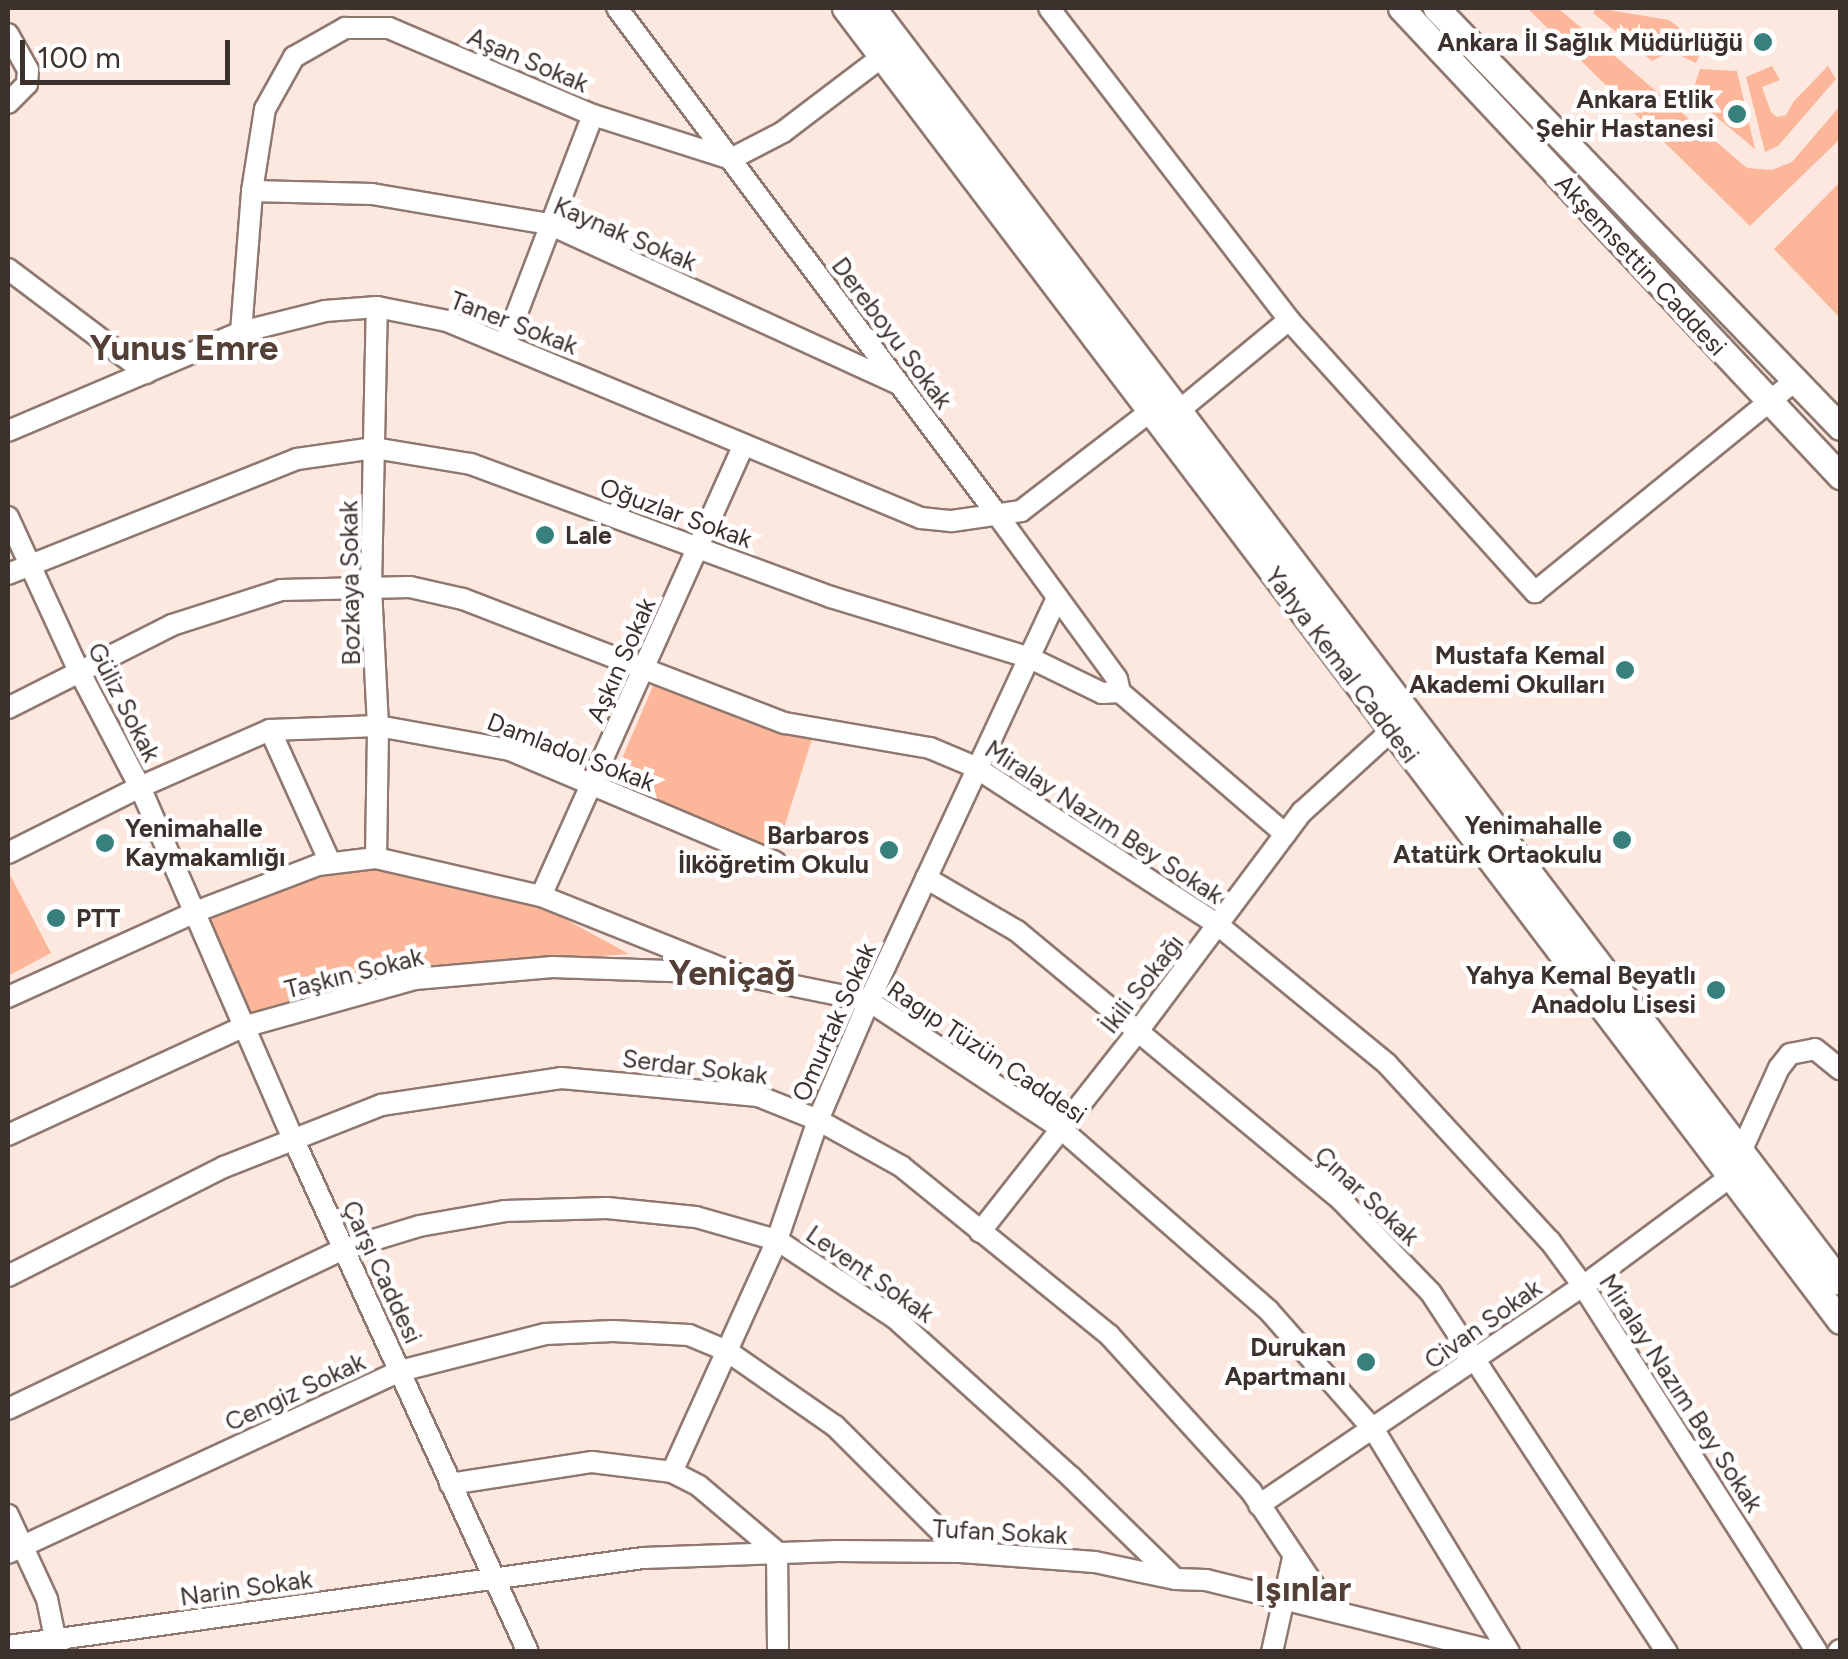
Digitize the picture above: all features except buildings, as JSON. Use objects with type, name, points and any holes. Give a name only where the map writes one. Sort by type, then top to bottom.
[{"type":"main road","name":"Yahya Kemal Caddesi","points":[[845,8],[1840,1321]]},
{"type":"main road","name":"Yahya Kemal Caddesi","points":[[873,8],[1840,1282]]},
{"type":"main road","name":"Akşemsettin Caddesi","points":[[1401,8],[1840,476]]},
{"type":"main road","name":"Akşemsettin Caddesi","points":[[1436,8],[1840,427]]},
{"type":"street","name":"Dereboyu Sokak","points":[[617,8],[996,512],[1117,679],[1120,692]]},
{"type":"street","points":[[1049,8],[1289,320],[1535,592],[1796,379]]},
{"type":"street","name":"Aşan Sokak","points":[[241,332],[252,191],[266,109],[294,57],[345,28],[389,28],[593,116],[732,159]]},
{"type":"street","points":[[8,34],[28,70],[27,84],[8,102]]},
{"type":"street","points":[[732,159],[783,132],[883,56]]},
{"type":"street","points":[[505,344],[593,116]]},
{"type":"street","name":"Kaynak Sokak","points":[[252,191],[372,194],[549,224],[900,385]]},
{"type":"street","points":[[8,269],[146,373]]},
{"type":"street","name":"Taner Sokak","points":[[8,431],[241,332],[325,311],[377,307],[447,321],[921,518],[952,521],[1021,511],[1151,411]]},
{"type":"street","name":"Bozkaya Sokak","points":[[376,858],[378,726],[371,586],[377,307]]},
{"type":"street","points":[[1151,411],[1180,409],[1289,320]]},
{"type":"street","name":"Aşkın Sokak","points":[[541,896],[744,444]]},
{"type":"street","name":"Oğuzlar Sokak","points":[[8,574],[297,458],[374,448],[471,464],[831,597],[1030,658],[1102,693],[1120,692],[1285,834]]},
{"type":"street","name":"Güliz Sokak","points":[[8,517],[78,669],[140,787],[195,912]]},
{"type":"street","name":"Miralay Nazım Bey Sokak","points":[[8,708],[78,669],[172,625],[281,590],[410,587],[462,599],[784,722],[930,748],[976,767],[1218,925],[1387,1064],[1550,1241],[1583,1286],[1817,1652]]},
{"type":"street","name":"Omurtak Sokak","points":[[672,1472],[778,1240],[818,1120],[869,1001],[1056,598]]},
{"type":"street","name":"Damladol Sokak","points":[[8,853],[140,787],[270,730],[378,726],[510,750],[775,862]]},
{"type":"street","points":[[270,730],[330,862]]},
{"type":"street","name":"İkili Sokağı","points":[[980,1232],[1138,1031],[1302,812],[1392,730]]},
{"type":"street","name":"Ragıp Tüzün Caddesi","points":[[8,998],[195,912],[330,862],[376,858],[541,896],[736,974],[869,1001],[1059,1127],[1269,1312],[1374,1430],[1510,1652]]},
{"type":"street","name":"Çınar Sokak","points":[[926,878],[1017,931],[1341,1200],[1431,1293],[1667,1652]]},
{"type":"street","name":"Çarşı Caddesi","points":[[195,912],[492,1581],[528,1652]]},
{"type":"street","name":"Taşkın Sokak","points":[[8,1134],[244,1027],[415,979],[552,967],[736,974]]},
{"type":"street","points":[[1729,1178],[1790,1054],[1815,1049],[1840,1069]]},
{"type":"street","name":"Serdar Sokak","points":[[8,1276],[292,1136],[381,1104],[561,1078],[758,1096],[818,1120],[901,1166],[1108,1335],[1186,1416],[1260,1504],[1329,1608]]},
{"type":"street","name":"Civan Sokak","points":[[1260,1504],[1583,1286],[1729,1178]]},
{"type":"street","name":"Levent Sokak","points":[[8,1408],[344,1249],[418,1226],[505,1211],[607,1208],[696,1217],[778,1240],[895,1318],[1071,1476],[1175,1579]]},
{"type":"street","name":"Cengiz Sokak","points":[[14,1550],[400,1371],[544,1334],[613,1330],[689,1336],[727,1351],[835,1426],[961,1552]]},
{"type":"street","points":[[450,1484],[528,1468],[592,1462],[672,1472],[699,1486],[777,1552],[778,1652]]},
{"type":"street","points":[[8,1515],[14,1550],[47,1600],[58,1647]]},
{"type":"street","name":"Tufan Sokak","points":[[492,1581],[643,1558],[777,1552],[961,1552],[1095,1562],[1175,1579],[1206,1580],[1497,1652]]},
{"type":"street","points":[[1272,1652],[1293,1558]]},
{"type":"street","name":"Narin Sokak","points":[[8,1646],[58,1647],[492,1581]]},
{"type":"shaded area","points":[[1527,8],[1558,8],[1747,168],[1772,170],[1792,162],[1840,106],[1840,139],[1750,226]]},
{"type":"shaded area","points":[[1597,8],[1669,20],[1703,46],[1696,63],[1671,51],[1652,61],[1593,13]]},
{"type":"shaded area","points":[[1772,66],[1780,80],[1762,87],[1771,112],[1777,117],[1786,115],[1794,101],[1828,66],[1836,79],[1778,146],[1765,152],[1746,77]]},
{"type":"shaded area","points":[[1700,69],[1737,71],[1755,149],[1691,96]]},
{"type":"shaded area","points":[[1840,182],[1840,318],[1774,249]]},
{"type":"shaded area","points":[[653,686],[812,739],[776,853],[612,782]]},
{"type":"shaded area","points":[[394,867],[534,902],[629,954],[415,969],[247,1018],[202,909],[329,868]]},
{"type":"shaded area","points":[[8,871],[51,953],[8,976]]},
{"type":"place","name":"Ankara İl Sağlık Müdürlüğü","points":[[1763,42]]},
{"type":"place","name":"Ankara Etlik Şehir Hastanesi","points":[[1737,114]]},
{"type":"place","name":"Lale","points":[[545,535]]},
{"type":"place","name":"Mustafa Kemal Akademi Okulları","points":[[1625,670]]},
{"type":"place","name":"Yenimahalle Atatürk Ortaokulu","points":[[1622,840]]},
{"type":"place","name":"Yenimahalle Kaymakamlığı","points":[[105,843]]},
{"type":"place","name":"Barbaros İlköğretim Okulu","points":[[889,850]]},
{"type":"place","name":"PTT","points":[[56,918]]},
{"type":"place","name":"Yahya Kemal Beyatlı Anadolu Lisesi","points":[[1716,990]]},
{"type":"place","name":"Durukan Apartmanı","points":[[1366,1362]]},
{"type":"district","name":"Yunus Emre","points":[[184,348]]},
{"type":"district","name":"Yeniçağ","points":[[732,973]]},
{"type":"district","name":"Işınlar","points":[[1303,1589]]}]
